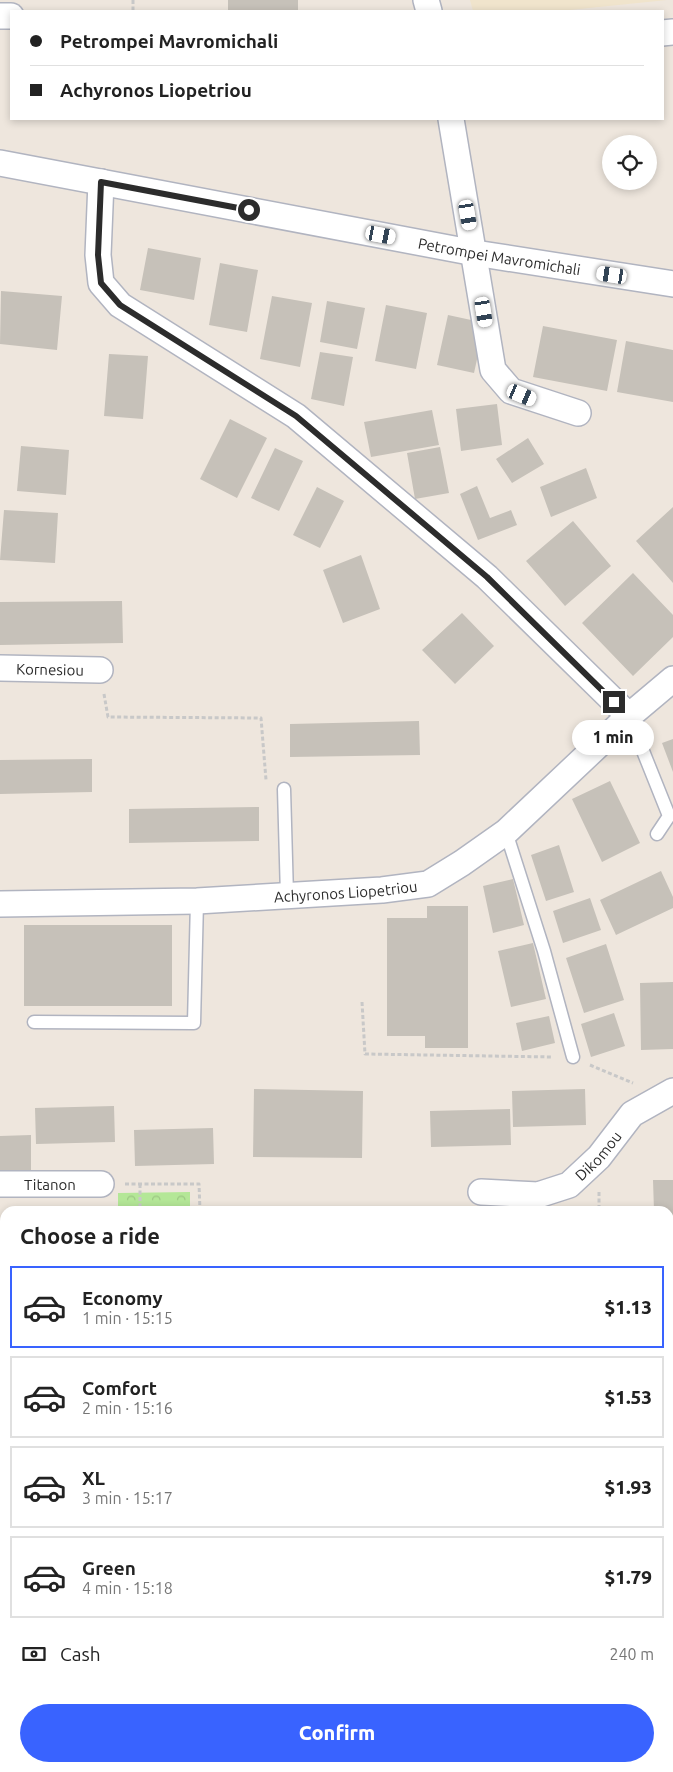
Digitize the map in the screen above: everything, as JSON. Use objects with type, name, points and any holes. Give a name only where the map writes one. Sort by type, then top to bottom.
[{"type":"street","points":[[451,120],[475,253],[493,370],[511,391],[578,413]]},
{"type":"street","name":"Petrompei Mavromichali","points":[[0,163],[475,253],[673,284]]},
{"type":"street","points":[[101,182],[98,255],[101,283],[120,305],[296,416],[487,577],[629,716]]},
{"type":"street","name":"Kornesiou","points":[[0,668],[100,670]]},
{"type":"street","name":"Achyronos Liopetriou","points":[[0,904],[197,901],[382,890],[428,884],[506,832],[629,716],[673,678]]},
{"type":"street","name":"Dikomou","points":[[481,1192],[538,1195],[569,1185],[599,1156],[632,1114],[668,1094]]},
{"type":"street","name":"Titanon","points":[[0,1184],[101,1184]]},
{"type":"lane","points":[[629,716],[669,816],[657,834]]},
{"type":"lane","points":[[284,789],[287,896]]},
{"type":"lane","points":[[506,832],[544,951],[573,1057]]},
{"type":"lane","points":[[34,1022],[194,1023],[197,901]]},
{"type":"path","points":[[100,670],[108,716],[261,718],[266,788],[284,789]]},
{"type":"path","points":[[362,1002],[365,1054],[573,1057],[668,1094]]},
{"type":"path","points":[[101,1184],[199,1184],[200,1206]]},
{"type":"path","points":[[140,1184],[140,1206]]},
{"type":"shaded area","points":[[470,0],[667,0],[570,10],[473,10]]},
{"type":"green space","points":[[190,1192],[190,1206],[118,1206],[118,1193]]},
{"type":"building","points":[[228,0],[298,0],[298,10],[228,10]]},
{"type":"building","points":[[148,248],[201,258],[194,300],[140,290]]},
{"type":"building","points":[[220,263],[258,270],[247,332],[209,325]]},
{"type":"building","points":[[1,291],[62,296],[57,350],[0,344]]},
{"type":"building","points":[[272,296],[312,303],[300,367],[260,359]]},
{"type":"building","points":[[327,301],[365,308],[357,349],[320,342]]},
{"type":"building","points":[[386,305],[427,313],[416,369],[375,361]]},
{"type":"building","points":[[448,315],[485,323],[474,373],[437,365]]},
{"type":"building","points":[[543,326],[617,340],[607,391],[533,377]]},
{"type":"building","points":[[626,341],[673,350],[673,402],[617,392]]},
{"type":"building","points":[[320,352],[353,357],[344,406],[311,399]]},
{"type":"building","points":[[109,354],[148,356],[143,419],[104,416]]},
{"type":"building","points":[[497,404],[502,445],[461,451],[456,409]]},
{"type":"building","points":[[432,410],[439,445],[371,457],[364,422]]},
{"type":"building","points":[[230,419],[267,438],[237,498],[200,479]]},
{"type":"building","points":[[528,438],[544,464],[512,483],[496,459]]},
{"type":"building","points":[[21,446],[69,450],[66,495],[17,491]]},
{"type":"building","points":[[440,447],[449,493],[415,499],[407,453]]},
{"type":"building","points":[[275,448],[303,461],[279,511],[251,498]]},
{"type":"building","points":[[586,468],[597,498],[551,517],[540,487]]},
{"type":"building","points":[[477,486],[490,518],[511,510],[517,525],[478,540],[460,494]]},
{"type":"building","points":[[317,487],[344,501],[320,548],[293,535]]},
{"type":"building","points":[[673,507],[673,583],[636,541]]},
{"type":"building","points":[[4,510],[58,513],[55,563],[0,560]]},
{"type":"building","points":[[573,521],[611,566],[565,606],[526,561]]},
{"type":"building","points":[[361,555],[380,609],[343,623],[323,570]]},
{"type":"building","points":[[633,573],[673,615],[673,637],[633,676],[582,623]]},
{"type":"building","points":[[122,601],[123,643],[0,645],[0,602]]},
{"type":"building","points":[[462,613],[494,646],[455,684],[422,650]]},
{"type":"building","points":[[419,721],[420,755],[290,757],[290,724]]},
{"type":"building","points":[[673,739],[673,772],[662,743]]},
{"type":"building","points":[[92,759],[92,792],[0,794],[0,760]]},
{"type":"building","points":[[610,781],[640,843],[602,862],[572,799]]},
{"type":"building","points":[[259,807],[259,841],[129,843],[129,809]]},
{"type":"building","points":[[559,845],[574,892],[546,901],[531,855]]},
{"type":"building","points":[[661,871],[673,897],[673,908],[616,935],[600,900]]},
{"type":"building","points":[[513,879],[524,925],[493,933],[483,886]]},
{"type":"building","points":[[590,898],[601,930],[563,943],[553,911]]},
{"type":"building","points":[[427,906],[468,906],[468,1048],[425,1048],[425,1036],[387,1036],[387,918],[427,918]]},
{"type":"building","points":[[24,925],[172,925],[172,1006],[24,1006]]},
{"type":"building","points":[[533,943],[546,999],[511,1007],[498,951]]},
{"type":"building","points":[[606,944],[624,1000],[584,1013],[566,958]]},
{"type":"building","points":[[673,982],[673,1049],[641,1050],[640,983]]},
{"type":"building","points":[[614,1013],[625,1046],[591,1057],[581,1024]]},
{"type":"building","points":[[549,1016],[555,1043],[522,1051],[516,1023]]},
{"type":"building","points":[[254,1089],[363,1091],[362,1158],[253,1157]]},
{"type":"building","points":[[585,1089],[586,1125],[513,1127],[512,1091]]},
{"type":"building","points":[[114,1106],[115,1142],[36,1144],[35,1108]]},
{"type":"building","points":[[510,1109],[511,1145],[431,1147],[430,1111]]},
{"type":"building","points":[[213,1128],[214,1164],[135,1166],[134,1130]]},
{"type":"building","points":[[31,1135],[31,1172],[0,1172],[0,1136]]},
{"type":"building","points":[[653,1180],[673,1180],[673,1206],[654,1206]]},
{"type":"route","points":[[249,210],[101,182],[98,255],[101,283],[120,305],[296,416],[487,577],[614,702]]}]
